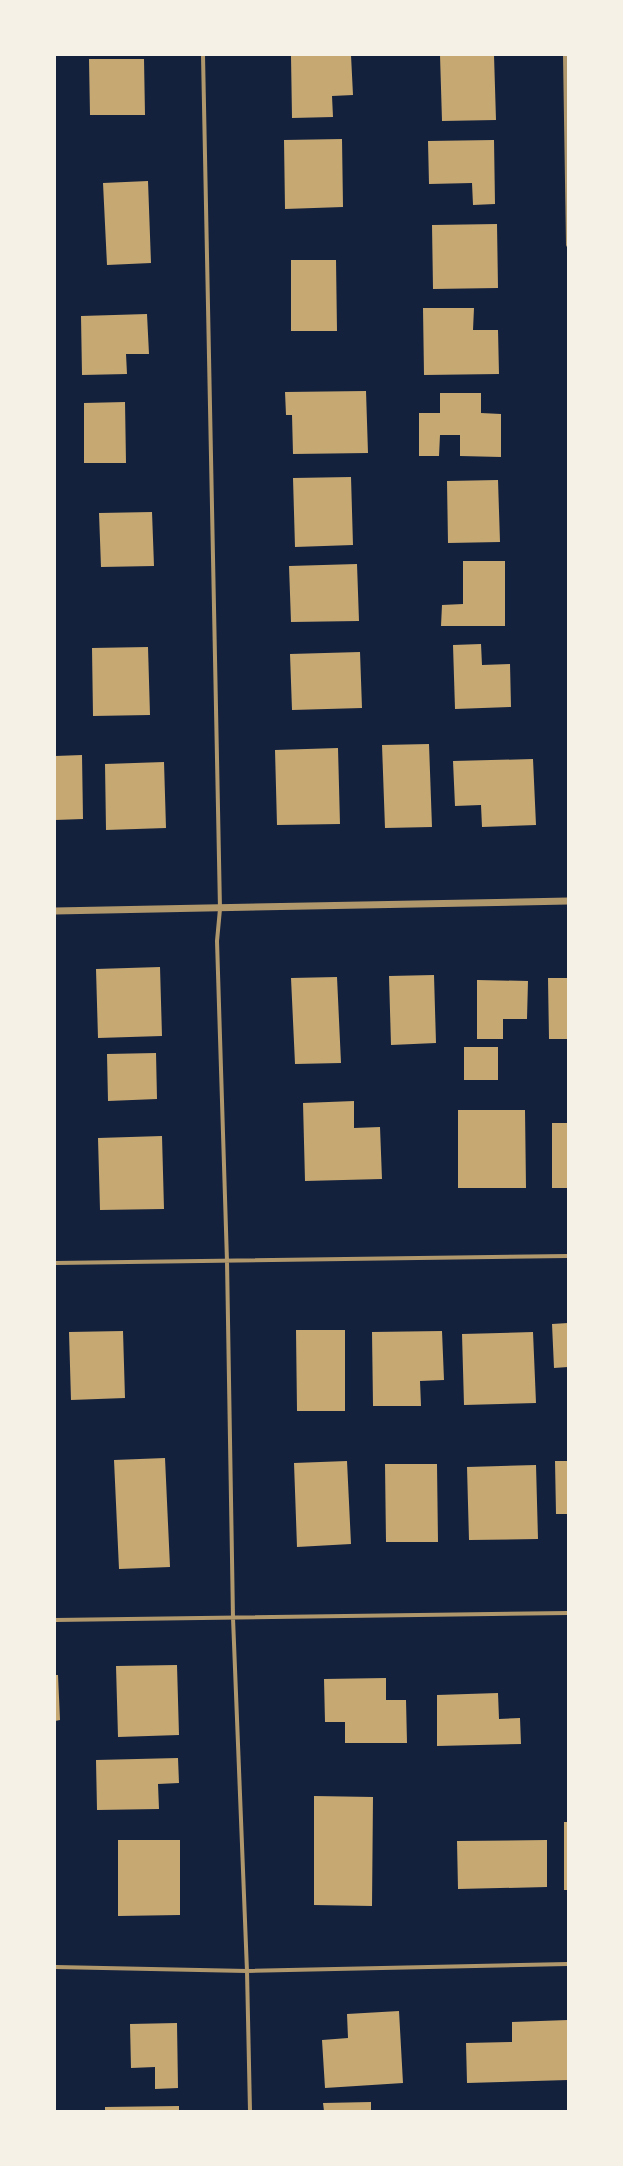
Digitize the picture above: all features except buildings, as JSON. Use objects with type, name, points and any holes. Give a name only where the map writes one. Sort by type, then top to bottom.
[{"type":"street","points":[[203,55],[220,909],[218,941],[227,1261],[233,1618],[247,1971],[250,2111]]},
{"type":"street","points":[[565,55],[568,245]]},
{"type":"street","points":[[55,911],[220,909],[568,901]]},
{"type":"street","points":[[55,1263],[568,1256]]},
{"type":"street","points":[[55,1620],[568,1613]]},
{"type":"street","points":[[55,1967],[247,1971],[568,1964]]}]
